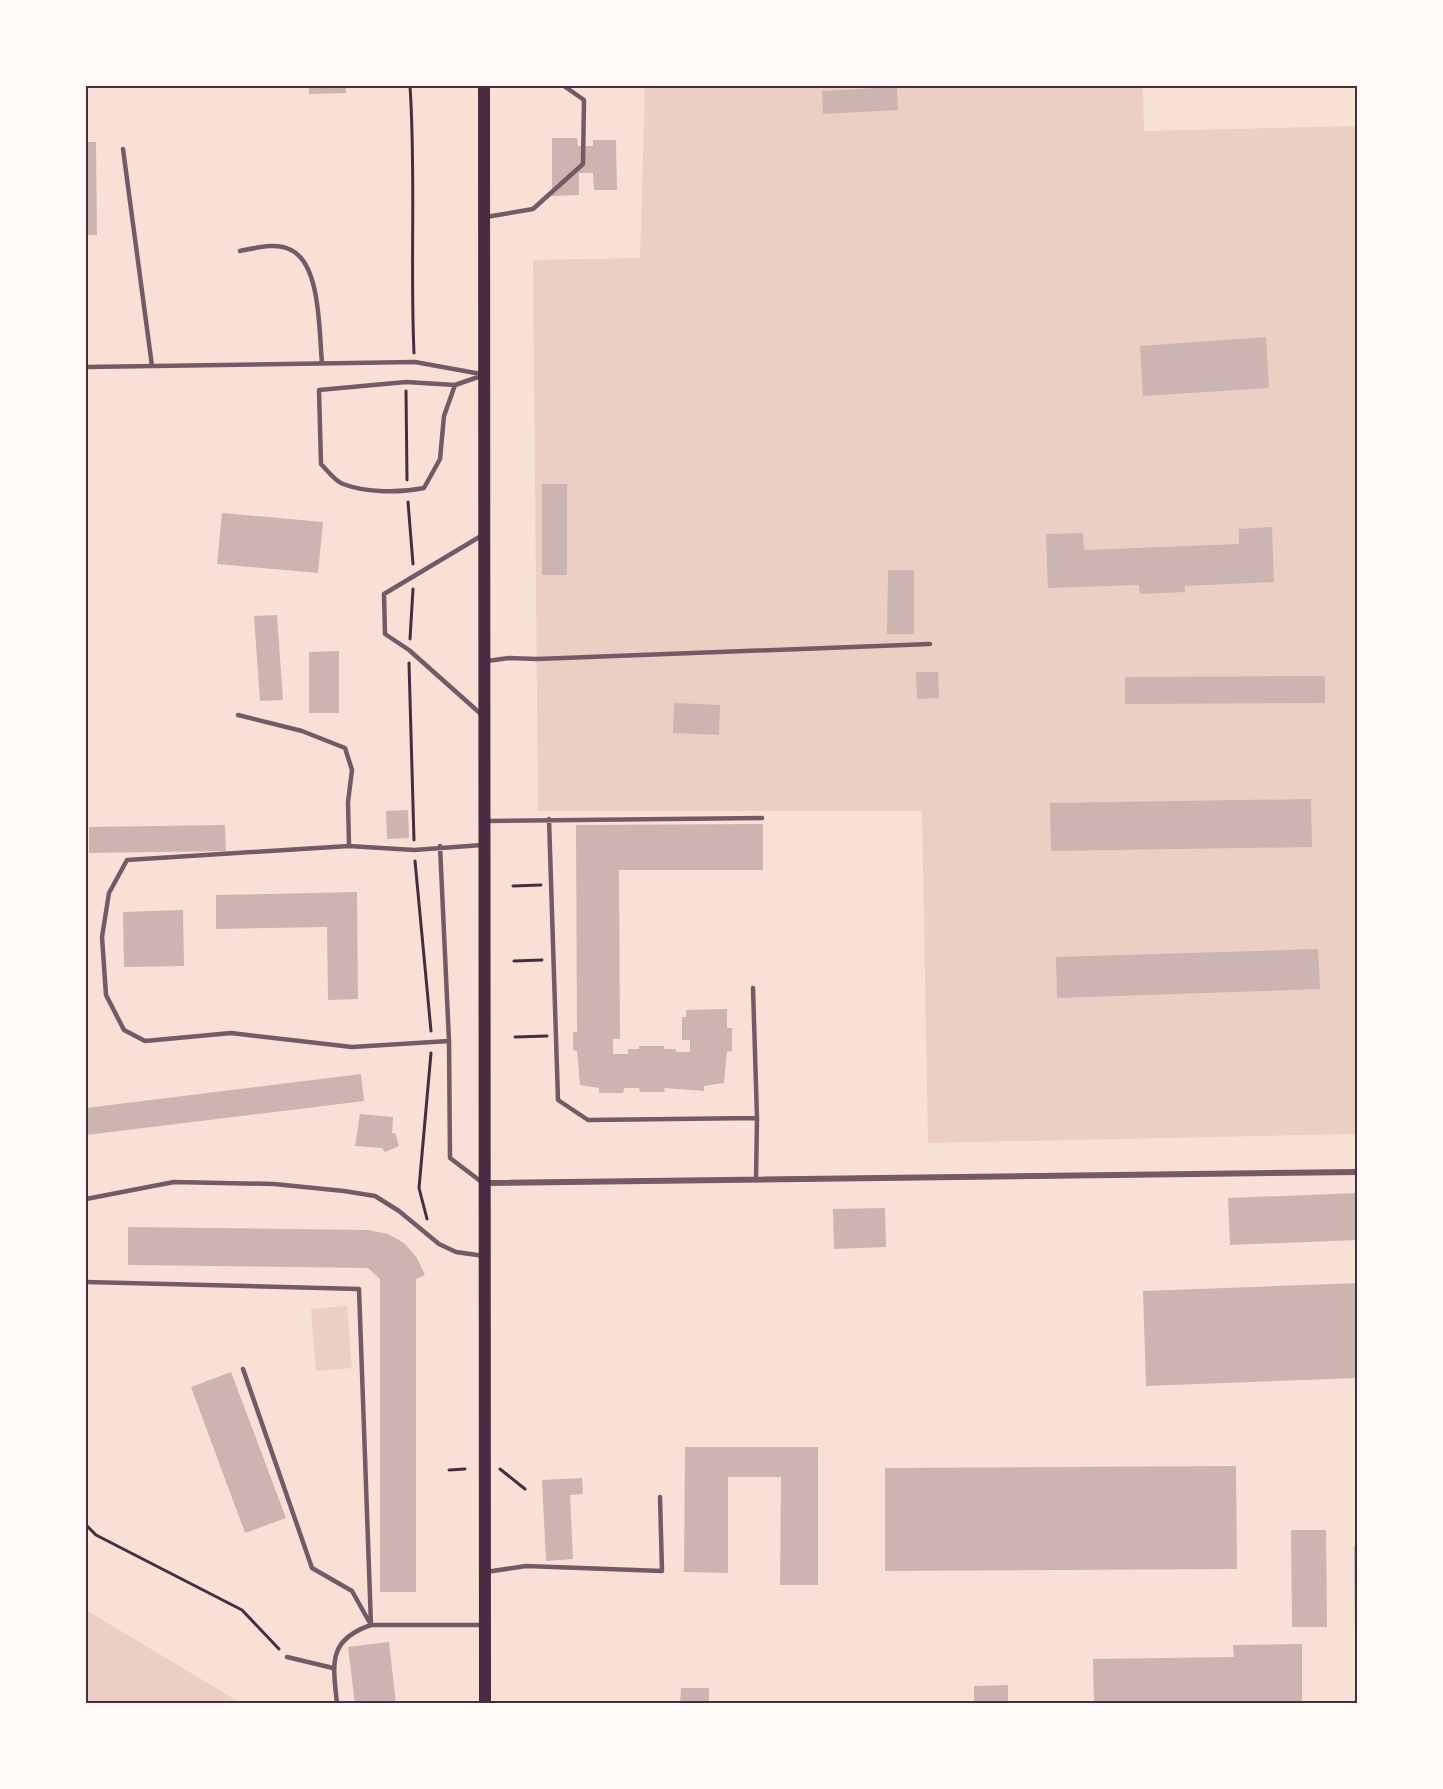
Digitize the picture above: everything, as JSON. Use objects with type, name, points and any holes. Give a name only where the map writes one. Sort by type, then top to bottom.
[{"type":"main road","points":[[484,86],[486,217],[483,1183],[485,1704]]},
{"type":"street","points":[[483,1183],[1358,1172]]},
{"type":"lane","points":[[486,217],[533,209],[583,164],[584,100],[564,86]]},
{"type":"lane","points":[[123,149],[152,366]]},
{"type":"lane","points":[[240,251],[267,246],[291,249],[303,260],[312,273],[322,363]]},
{"type":"lane","points":[[86,367],[415,362],[484,375]]},
{"type":"lane","points":[[455,385],[444,416],[440,459],[424,488],[407,492],[372,490],[340,483],[321,464],[319,390],[406,382],[455,385],[484,375]]},
{"type":"lane","points":[[484,535],[384,594],[385,634],[409,650],[484,717]]},
{"type":"lane","points":[[484,662],[508,658],[537,659],[930,644]]},
{"type":"lane","points":[[238,715],[302,730],[345,748],[352,770],[348,802],[349,846]]},
{"type":"lane","points":[[484,821],[762,818]]},
{"type":"lane","points":[[549,819],[558,1100],[588,1120],[757,1118]]},
{"type":"lane","points":[[449,1041],[352,1047],[231,1033],[145,1041],[124,1030],[106,995],[102,937],[109,893],[127,860],[349,846],[414,850],[440,846],[484,845]]},
{"type":"lane","points":[[440,846],[449,1041],[450,1158],[483,1183]]},
{"type":"lane","points":[[753,988],[757,1118],[756,1180]]},
{"type":"lane","points":[[86,1199],[174,1182],[274,1184],[344,1191],[375,1196],[399,1211],[439,1244],[456,1252],[484,1256]]},
{"type":"lane","points":[[86,1281],[359,1289],[371,1625]]},
{"type":"lane","points":[[243,1369],[312,1568],[352,1590],[371,1625]]},
{"type":"lane","points":[[483,1572],[526,1566],[662,1571],[660,1497]]},
{"type":"lane","points":[[337,1704],[333,1668],[335,1654],[343,1641],[356,1630],[371,1625],[484,1625]]},
{"type":"lane","points":[[287,1657],[333,1668]]},
{"type":"path","points":[[410,86],[414,135],[412,295],[415,362]]},
{"type":"path","points":[[406,382],[407,492],[414,575],[409,650],[414,850],[432,1041],[419,1188],[428,1221]]},
{"type":"path","points":[[513,886],[551,885]]},
{"type":"path","points":[[514,961],[554,960]]},
{"type":"path","points":[[515,1037],[556,1035]]},
{"type":"path","points":[[449,1470],[465,1469]]},
{"type":"path","points":[[500,1469],[525,1489]]},
{"type":"path","points":[[86,1525],[96,1535],[242,1610],[287,1657]]},
{"type":"shaded area","points":[[645,86],[1143,86],[1144,131],[1357,126],[1357,1134],[928,1143],[922,811],[538,811],[533,260],[640,258]]},
{"type":"shaded area","points":[[347,1306],[352,1368],[316,1371],[311,1309]]},
{"type":"shaded area","points":[[86,1610],[241,1703],[86,1703]]},
{"type":"building","points":[[309,86],[346,86],[346,93],[309,94]]},
{"type":"building","points":[[897,87],[898,110],[823,114],[822,91]]},
{"type":"building","points":[[552,138],[577,138],[578,146],[593,146],[593,140],[616,140],[617,190],[594,190],[593,173],[579,173],[579,195],[552,196]]},
{"type":"building","points":[[86,142],[96,142],[97,235],[86,235]]},
{"type":"building","points":[[1266,337],[1269,388],[1143,396],[1140,346]]},
{"type":"building","points":[[542,484],[567,484],[567,575],[542,575]]},
{"type":"building","points":[[222,513],[323,522],[318,573],[217,564]]},
{"type":"building","points":[[1272,527],[1274,582],[1185,586],[1185,592],[1140,594],[1139,585],[1048,588],[1046,534],[1083,533],[1084,550],[1239,544],[1239,529]]},
{"type":"building","points":[[888,570],[914,570],[914,634],[887,634]]},
{"type":"building","points":[[277,615],[283,700],[260,701],[254,616]]},
{"type":"building","points":[[339,651],[339,713],[309,713],[309,652]]},
{"type":"building","points":[[916,672],[938,672],[939,698],[917,699]]},
{"type":"building","points":[[1325,676],[1325,703],[1125,704],[1125,677]]},
{"type":"building","points":[[674,703],[720,705],[719,735],[673,733]]},
{"type":"building","points":[[1311,799],[1312,847],[1051,851],[1050,803]]},
{"type":"building","points":[[408,810],[409,838],[387,839],[386,811]]},
{"type":"building","points":[[763,824],[763,870],[619,870],[620,1039],[613,1039],[613,1054],[628,1054],[628,1049],[639,1049],[639,1046],[664,1046],[664,1049],[676,1049],[676,1052],[690,1052],[690,1040],[682,1040],[682,1017],[686,1017],[686,1010],[727,1009],[727,1028],[732,1028],[732,1051],[727,1052],[724,1083],[704,1086],[704,1091],[664,1088],[665,1092],[640,1092],[639,1088],[624,1088],[623,1093],[599,1093],[599,1088],[580,1085],[577,1051],[573,1050],[573,1032],[577,1032],[576,825]]},
{"type":"building","points":[[225,825],[226,851],[89,853],[89,827]]},
{"type":"building","points":[[357,892],[358,999],[328,1000],[327,927],[216,929],[216,895]]},
{"type":"building","points":[[183,910],[184,966],[124,967],[123,912]]},
{"type":"building","points":[[1318,949],[1320,989],[1057,998],[1056,957]]},
{"type":"building","points":[[361,1074],[364,1101],[86,1135],[86,1108]]},
{"type":"building","points":[[360,1114],[393,1117],[392,1133],[395,1133],[399,1146],[385,1152],[382,1148],[355,1146]]},
{"type":"building","points":[[1358,1193],[1358,1240],[1230,1245],[1228,1198]]},
{"type":"building","points":[[885,1208],[886,1247],[834,1249],[833,1209]]},
{"type":"building","points":[[128,1227],[368,1230],[388,1234],[404,1243],[417,1258],[425,1275],[416,1279],[416,1592],[380,1592],[380,1279],[368,1268],[128,1265]]},
{"type":"building","points":[[1358,1283],[1358,1378],[1146,1386],[1143,1291]]},
{"type":"building","points":[[231,1372],[286,1518],[245,1533],[191,1387]]},
{"type":"building","points":[[685,1447],[818,1447],[818,1585],[780,1585],[781,1477],[728,1477],[728,1573],[684,1572]]},
{"type":"building","points":[[1236,1466],[1237,1569],[885,1571],[885,1468]]},
{"type":"building","points":[[582,1478],[583,1494],[570,1495],[573,1559],[546,1561],[542,1480]]},
{"type":"building","points":[[1291,1530],[1326,1530],[1327,1627],[1292,1627]]},
{"type":"building","points":[[1354,1546],[1358,1546],[1358,1639],[1355,1639]]},
{"type":"building","points":[[389,1642],[396,1704],[355,1704],[348,1647]]},
{"type":"building","points":[[1302,1644],[1302,1704],[1094,1704],[1093,1659],[1234,1657],[1233,1645]]},
{"type":"building","points":[[1355,1648],[1358,1648],[1358,1680],[1355,1680]]},
{"type":"building","points":[[1008,1685],[1008,1704],[974,1704],[974,1686]]},
{"type":"building","points":[[681,1688],[709,1688],[709,1703],[680,1703]]}]
